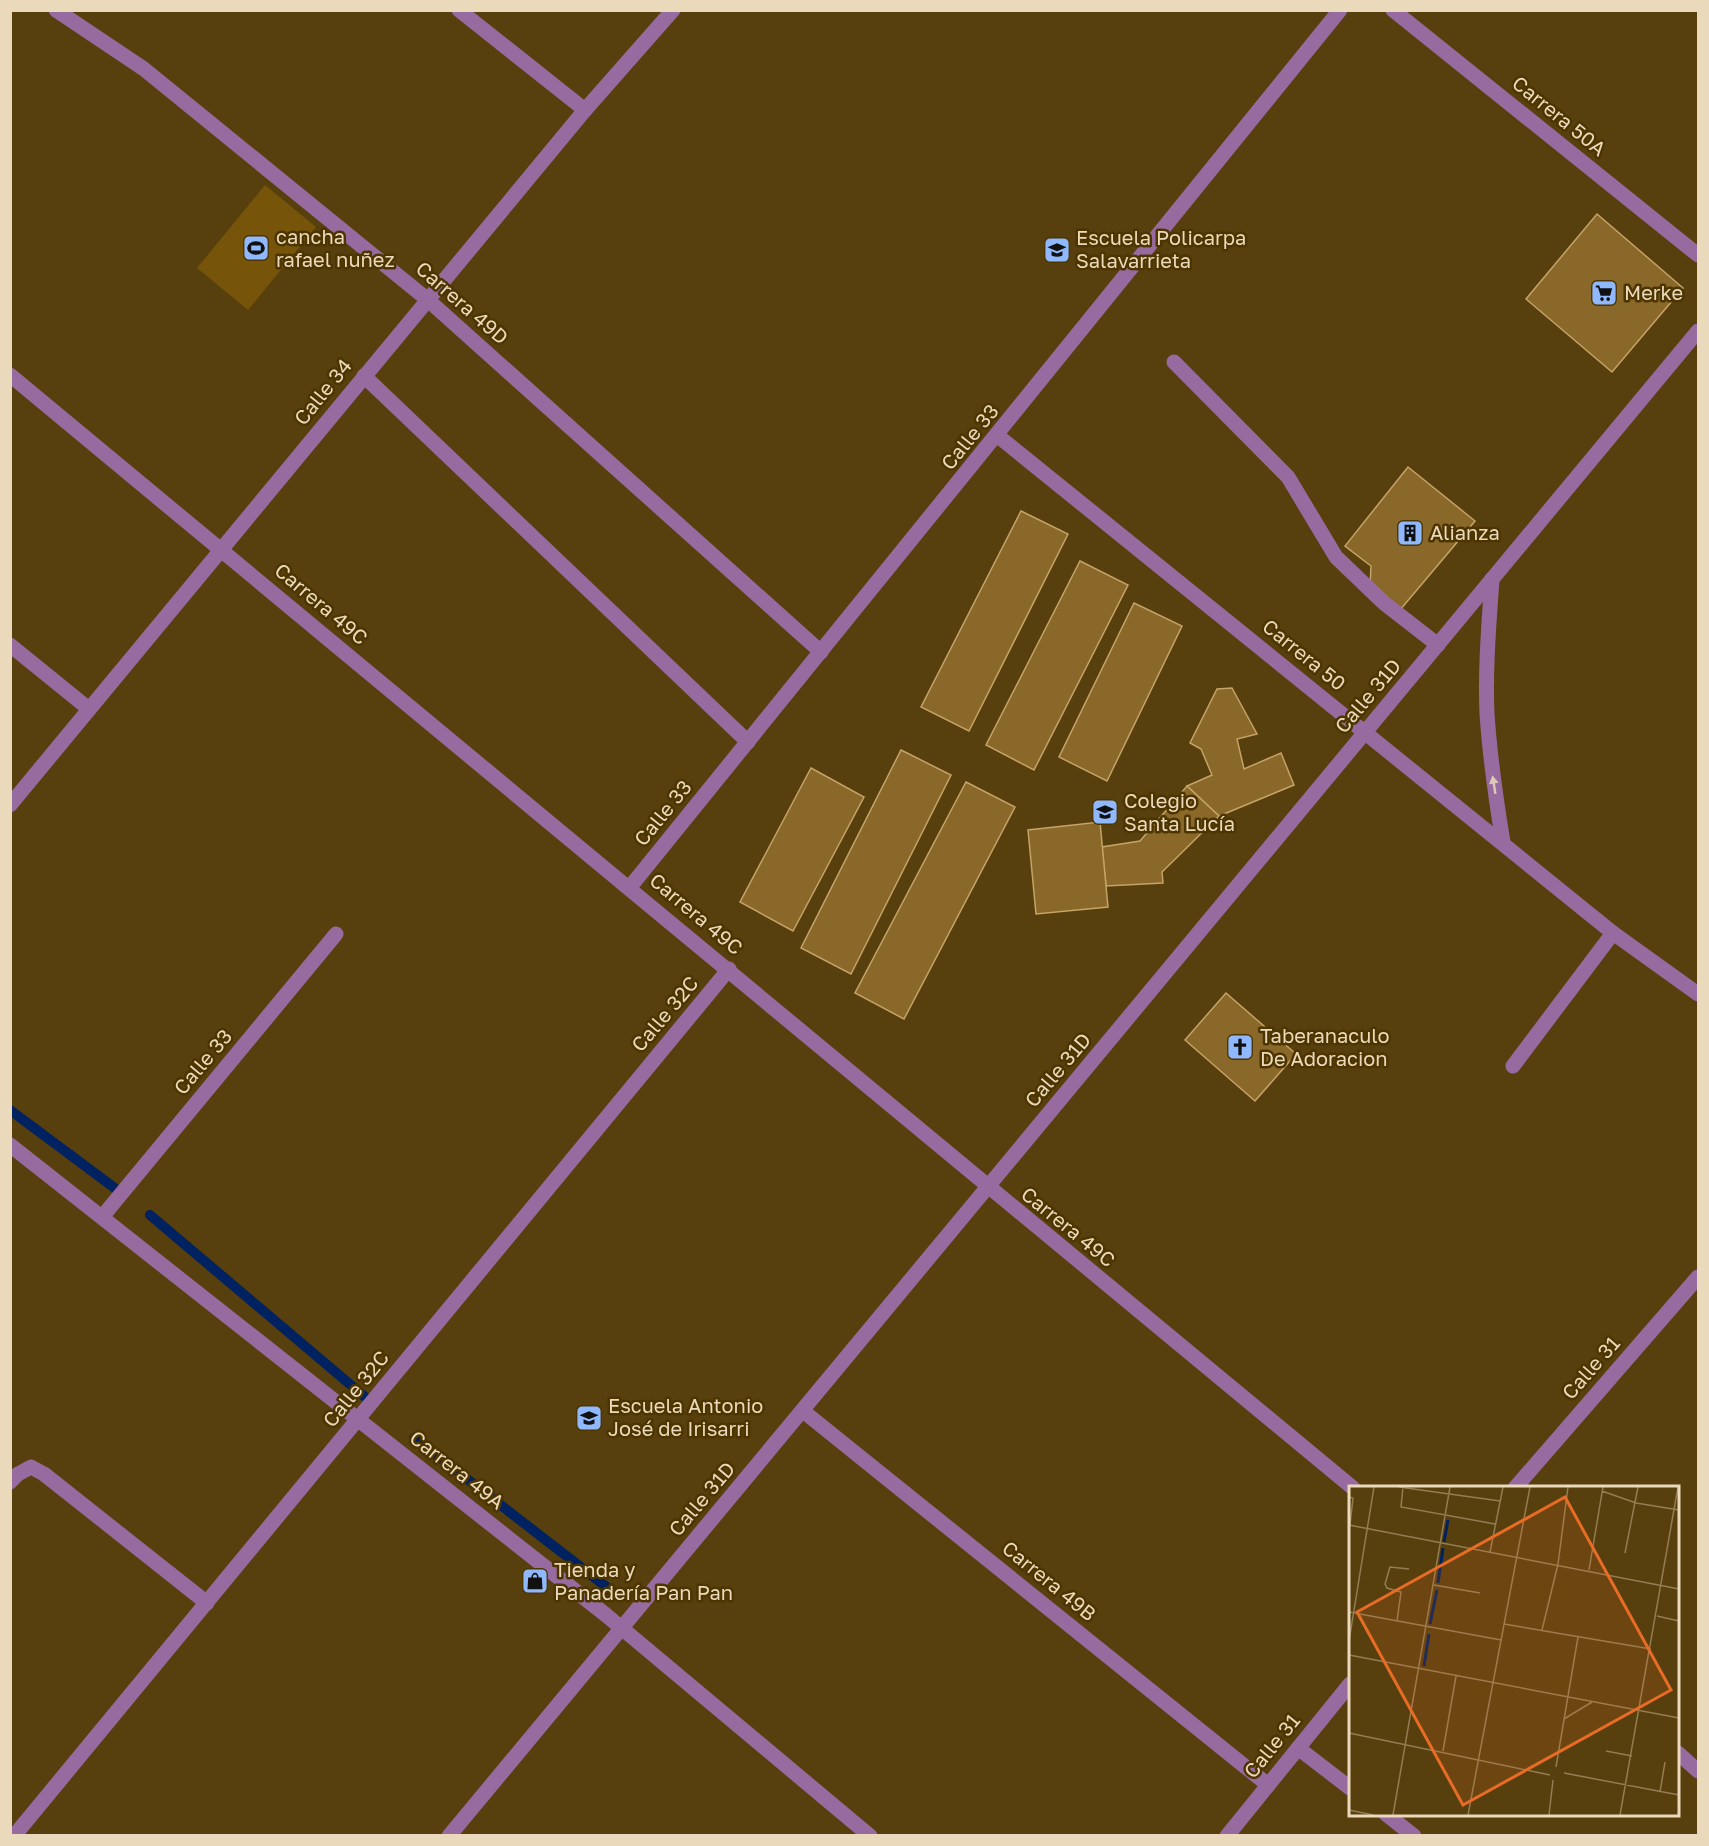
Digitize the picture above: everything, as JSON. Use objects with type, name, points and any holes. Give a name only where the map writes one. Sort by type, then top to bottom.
[{"type":"street","name":"Carrera 49D","points":[[56,10],[144,69],[428,300],[821,652]]},
{"type":"street","points":[[459,10],[585,110]]},
{"type":"street","name":"Calle 34","points":[[10,805],[585,110],[673,10]]},
{"type":"street","name":"Calle 33","points":[[630,887],[998,436],[1340,10]]},
{"type":"street","name":"Carrera 50A","points":[[1393,10],[1698,255]]},
{"type":"street","name":"Calle 31D","points":[[449,1836],[1698,331]]},
{"type":"street","points":[[1174,362],[1288,477],[1336,557],[1384,603],[1437,645]]},
{"type":"street","name":"Carrera 49C","points":[[10,375],[729,969],[988,1188],[1351,1486]]},
{"type":"street","points":[[364,376],[748,742]]},
{"type":"street","name":"Carrera 50","points":[[998,436],[1613,933],[1698,994]]},
{"type":"street","points":[[1492,579],[1487,645],[1487,711],[1493,777],[1503,842]]},
{"type":"street","points":[[10,645],[89,709]]},
{"type":"street","points":[[1513,1066],[1613,933]]},
{"type":"street","name":"Calle 33","points":[[102,1217],[336,934]]},
{"type":"street","name":"Calle 32C","points":[[14,1836],[729,969]]},
{"type":"street","name":"Carrera 49A","points":[[10,1146],[622,1628],[870,1836]]},
{"type":"street","name":"Calle 31","points":[[1517,1486],[1698,1277]]},
{"type":"street","name":"Carrera 49B","points":[[803,1410],[1268,1785]]},
{"type":"street","points":[[10,1482],[18,1474],[31,1467],[44,1474],[207,1603]]},
{"type":"street","name":"Calle 31","points":[[1227,1836],[1349,1685]]},
{"type":"street","points":[[1298,1748],[1349,1787]]},
{"type":"street","points":[[1679,1755],[1698,1771]]},
{"type":"street","points":[[1387,1816],[1414,1836]]},
{"type":"shaded area","name":"cancha rafael nuñez","points":[[265,185],[316,227],[248,310],[197,268]]},
{"type":"building","name":"Merke","points":[[1597,214],[1683,288],[1612,372],[1526,299]]},
{"type":"building","name":"Alianza","points":[[1408,467],[1475,521],[1400,610],[1370,587],[1371,566],[1345,546]]},
{"type":"building","points":[[1021,511],[1068,534],[969,731],[921,707]]},
{"type":"building","points":[[1080,561],[1128,585],[1034,770],[986,745]]},
{"type":"building","points":[[1134,603],[1182,626],[1107,781],[1059,757]]},
{"type":"building","points":[[1232,688],[1257,734],[1237,739],[1244,769],[1281,753],[1294,785],[1219,816],[1187,786],[1212,775],[1201,749],[1190,743],[1217,689]]},
{"type":"building","points":[[901,750],[951,775],[851,974],[801,948]]},
{"type":"building","points":[[811,768],[864,797],[793,931],[740,902]]},
{"type":"building","points":[[966,782],[1015,807],[904,1019],[855,993]]},
{"type":"building","points":[[1187,786],[1219,816],[1162,872],[1163,883],[1106,886],[1102,847],[1140,841]]},
{"type":"building","points":[[1100,822],[1108,907],[1036,914],[1028,830]]},
{"type":"building","name":"Taberanaculo De Adoracion","points":[[1226,993],[1296,1054],[1255,1101],[1185,1040]]},
{"type":"waterway","points":[[10,1110],[116,1189]]},
{"type":"waterway","points":[[150,1215],[365,1397]]},
{"type":"waterway","points":[[414,1438],[613,1592]]},
{"type":"place","name":"cancha rafael nuñez","points":[[256,248]]},
{"type":"place","name":"Escuela Policarpa Salavarrieta","points":[[1057,250]]},
{"type":"place","name":"Merke","points":[[1604,293]]},
{"type":"place","name":"Alianza","points":[[1410,533]]},
{"type":"place","name":"Colegio Santa Lucía","points":[[1105,812]]},
{"type":"place","name":"Taberanaculo De Adoracion","points":[[1240,1047]]},
{"type":"place","name":"Escuela Antonio José de Irisarri","points":[[589,1418]]},
{"type":"place","name":"Tienda y Panadería Pan Pan","points":[[535,1581]]}]
